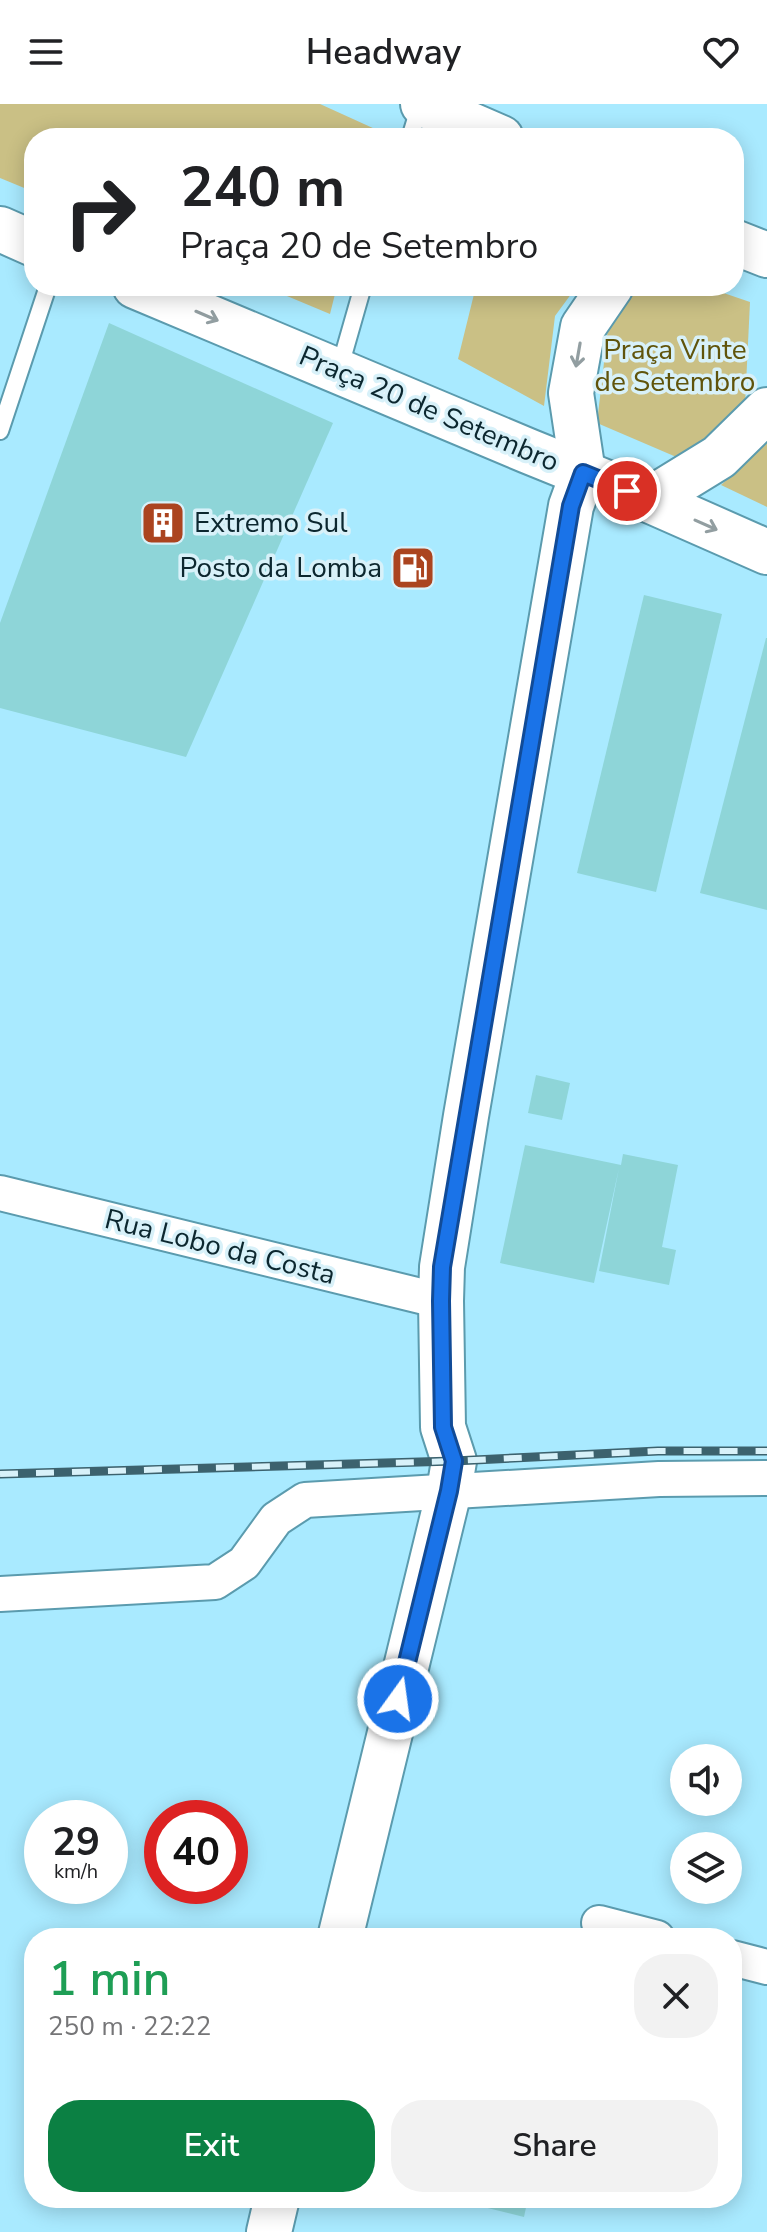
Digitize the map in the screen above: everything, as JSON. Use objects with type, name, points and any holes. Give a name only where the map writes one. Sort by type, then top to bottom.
[{"type":"street","points":[[422,104],[478,128]]},
{"type":"street","points":[[0,229],[24,240]]},
{"type":"street","points":[[744,246],[767,255]]},
{"type":"street","name":"Praça 20 de Setembro","points":[[159,296],[767,552]]},
{"type":"street","points":[[342,1928],[454,1461],[443,1427],[442,1267],[571,506],[583,473],[571,393],[583,327],[604,296]]},
{"type":"street","points":[[649,500],[719,457],[767,410]]},
{"type":"street","name":"Rua Lobo da Costa","points":[[0,1193],[441,1301]]},
{"type":"street","points":[[0,1594],[215,1582],[244,1563],[276,1519],[305,1500],[659,1479],[767,1478]]},
{"type":"street","points":[[599,1923],[618,1928]]},
{"type":"street","points":[[742,1961],[767,1967]]},
{"type":"street","points":[[269,2232],[275,2208]]},
{"type":"lane","points":[[414,128],[422,104]]},
{"type":"lane","points":[[0,431],[45,296]]},
{"type":"lane","points":[[339,371],[360,296]]},
{"type":"green space","points":[[0,104],[320,104],[373,128],[24,128],[24,188],[0,178]]},
{"type":"green space","points":[[287,296],[334,296],[330,314]]},
{"type":"green space","name":"Praça Vinte de Setembro","points":[[474,296],[570,296],[555,316],[544,406],[458,359]]},
{"type":"green space","name":"Praça Vinte de Setembro","points":[[632,296],[732,296],[750,302],[745,405],[681,459],[597,423],[608,328]]},
{"type":"green space","name":"Praça Vinte de Setembro","points":[[767,443],[767,507],[721,485]]},
{"type":"building","name":"Extremo Sul","points":[[109,323],[333,423],[186,757],[0,708],[0,623]]},
{"type":"building","points":[[644,595],[722,614],[656,892],[577,873]]},
{"type":"building","points":[[767,638],[767,910],[700,893]]},
{"type":"building","points":[[536,1075],[570,1083],[562,1120],[528,1113]]},
{"type":"building","points":[[525,1145],[621,1165],[623,1154],[678,1165],[662,1247],[676,1250],[669,1285],[599,1271],[619,1168],[594,1283],[500,1263]]},
{"type":"building","points":[[488,2208],[526,2208],[524,2217]]},
{"type":"railway","points":[[0,1474],[454,1461],[658,1451],[767,1451]]},
{"type":"place","name":"Extremo Sul","points":[[163,523]]},
{"type":"place","name":"Posto da Lomba","points":[[413,568]]},
{"type":"route","points":[[398,1699],[454,1461],[443,1427],[442,1267],[571,506],[583,473],[627,491]]}]
